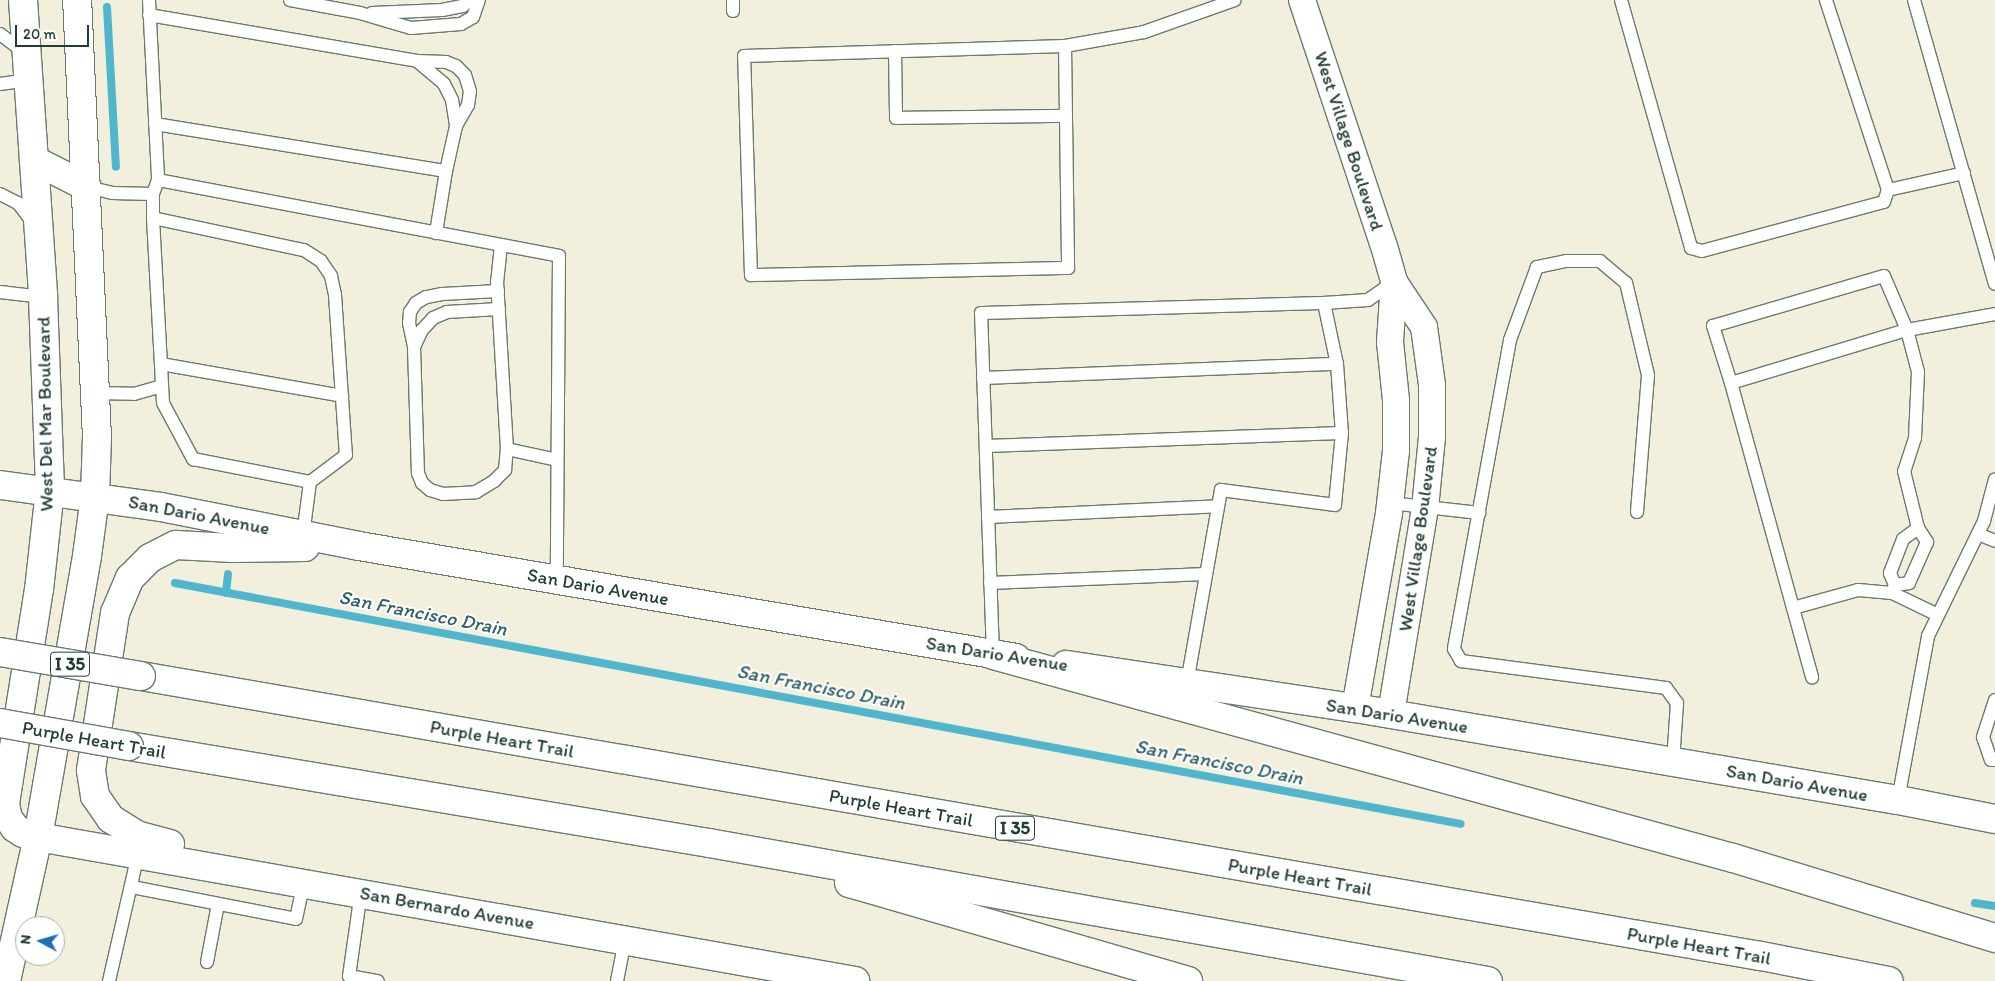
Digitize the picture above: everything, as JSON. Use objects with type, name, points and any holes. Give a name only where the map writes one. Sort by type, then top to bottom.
[{"type":"main road","name":"West Del Mar Boulevard","points":[[23,0],[40,232],[50,490],[39,589],[5,804],[8,818],[14,828],[23,833],[38,837]]},
{"type":"main road","points":[[6,981],[38,837],[87,556],[94,497],[97,438],[77,0]]},
{"type":"main road","points":[[34,160],[87,187]]},
{"type":"main road","name":"San Dario Avenue","points":[[0,485],[50,490],[161,507],[359,546],[993,655],[1392,714],[1995,818]]},
{"type":"main road","points":[[304,882],[137,835],[111,819],[96,796],[91,770],[115,613],[130,578],[150,558],[176,545],[232,548],[359,546]]},
{"type":"main road","name":"Purple Heart Trail","points":[[0,652],[1761,956],[1890,981]]},
{"type":"main road","points":[[993,655],[1733,858],[1995,938]]},
{"type":"main road","name":"Purple Heart Trail","points":[[0,723],[709,843],[1488,981]]},
{"type":"main road","name":"San Bernardo Avenue","points":[[38,837],[361,892],[845,980]]},
{"type":"main road","points":[[709,843],[1188,981]]},
{"type":"street","name":"West Village Boulevard","points":[[1302,0],[1384,246],[1394,282],[1424,328],[1432,385],[1432,437],[1425,508],[1392,714]]},
{"type":"street","name":"West Village Boulevard","points":[[1355,708],[1390,502],[1396,451],[1396,400],[1390,342],[1394,282]]},
{"type":"lane","points":[[148,0],[158,180],[153,194],[153,218],[163,403],[193,459],[310,482]]},
{"type":"lane","points":[[290,0],[360,13],[411,28],[461,24],[473,17],[478,0]]},
{"type":"lane","points":[[360,13],[442,10],[463,6],[469,0]]},
{"type":"lane","points":[[1065,46],[1068,268],[752,275],[744,56],[1065,46],[1144,32],[1235,0]]},
{"type":"lane","points":[[1621,0],[1690,248],[1702,251],[1884,202],[1888,190],[1826,0]]},
{"type":"lane","points":[[1914,0],[1995,284]]},
{"type":"lane","points":[[149,15],[417,61],[446,62],[456,66],[465,75],[470,91],[468,105],[456,126],[446,171],[436,233]]},
{"type":"lane","points":[[0,34],[28,67],[0,84]]},
{"type":"lane","points":[[894,51],[896,118],[1066,116]]},
{"type":"lane","points":[[417,61],[444,84],[452,100],[456,126]]},
{"type":"lane","points":[[155,124],[446,171]]},
{"type":"lane","points":[[1888,190],[1964,173]]},
{"type":"lane","points":[[158,180],[559,256],[557,580]]},
{"type":"lane","points":[[87,187],[112,193],[153,194]]},
{"type":"lane","points":[[0,194],[18,204],[40,232]]},
{"type":"lane","points":[[153,218],[273,241],[304,250],[321,261],[331,276],[335,295],[346,455],[310,482],[303,535]]},
{"type":"lane","points":[[498,290],[426,297],[416,303],[410,312],[409,322],[414,346],[418,474],[422,483],[430,490],[443,494],[476,492],[494,481],[505,470],[507,449],[498,290],[501,245]]},
{"type":"lane","points":[[1636,512],[1648,375],[1626,283],[1600,262],[1566,261],[1537,267],[1510,340],[1454,649],[1461,661],[1666,688],[1677,703],[1674,762]]},
{"type":"lane","points":[[1793,608],[1858,590],[1894,589],[1909,583],[1927,542],[1918,528],[1904,470],[1915,438],[1918,372],[1907,330],[1884,276],[1713,326],[1812,677]]},
{"type":"lane","points":[[993,655],[981,313],[1324,303],[1368,300],[1394,282]]},
{"type":"lane","points":[[0,292],[43,297]]},
{"type":"lane","points":[[1187,683],[1221,490],[1335,505],[1342,433],[1338,364],[1324,303]]},
{"type":"lane","points":[[414,346],[422,330],[433,318],[447,312],[499,308]]},
{"type":"lane","points":[[1730,383],[1907,330],[1995,314]]},
{"type":"lane","points":[[161,364],[342,396]]},
{"type":"lane","points":[[983,378],[1338,364]]},
{"type":"lane","points":[[95,393],[134,394],[162,386]]},
{"type":"lane","points":[[986,446],[1342,433]]},
{"type":"lane","points":[[507,449],[558,460]]},
{"type":"lane","points":[[1898,800],[1928,636],[1984,521],[1995,479]]},
{"type":"lane","points":[[1390,502],[1425,508],[1479,513]]},
{"type":"lane","points":[[988,517],[1218,506]]},
{"type":"lane","points":[[1918,528],[1903,539],[1890,573],[1894,589],[1938,615]]},
{"type":"lane","points":[[1978,534],[1995,541]]},
{"type":"lane","points":[[990,583],[1206,574]]},
{"type":"lane","points":[[1995,700],[1983,737],[1991,760],[1995,760]]},
{"type":"lane","points":[[109,981],[138,854]]},
{"type":"lane","points":[[132,887],[296,919],[304,882]]},
{"type":"lane","points":[[361,892],[349,976],[378,981]]},
{"type":"lane","points":[[207,962],[218,904]]},
{"type":"lane","points":[[617,981],[625,940]]},
{"type":"waterway","points":[[107,7],[116,167]]},
{"type":"waterway","points":[[226,593],[228,574]]},
{"type":"waterway","name":"San Francisco Drain","points":[[175,583],[1461,824]]},
{"type":"waterway","name":"San Francisco Drain","points":[[1975,903],[1995,906]]}]
